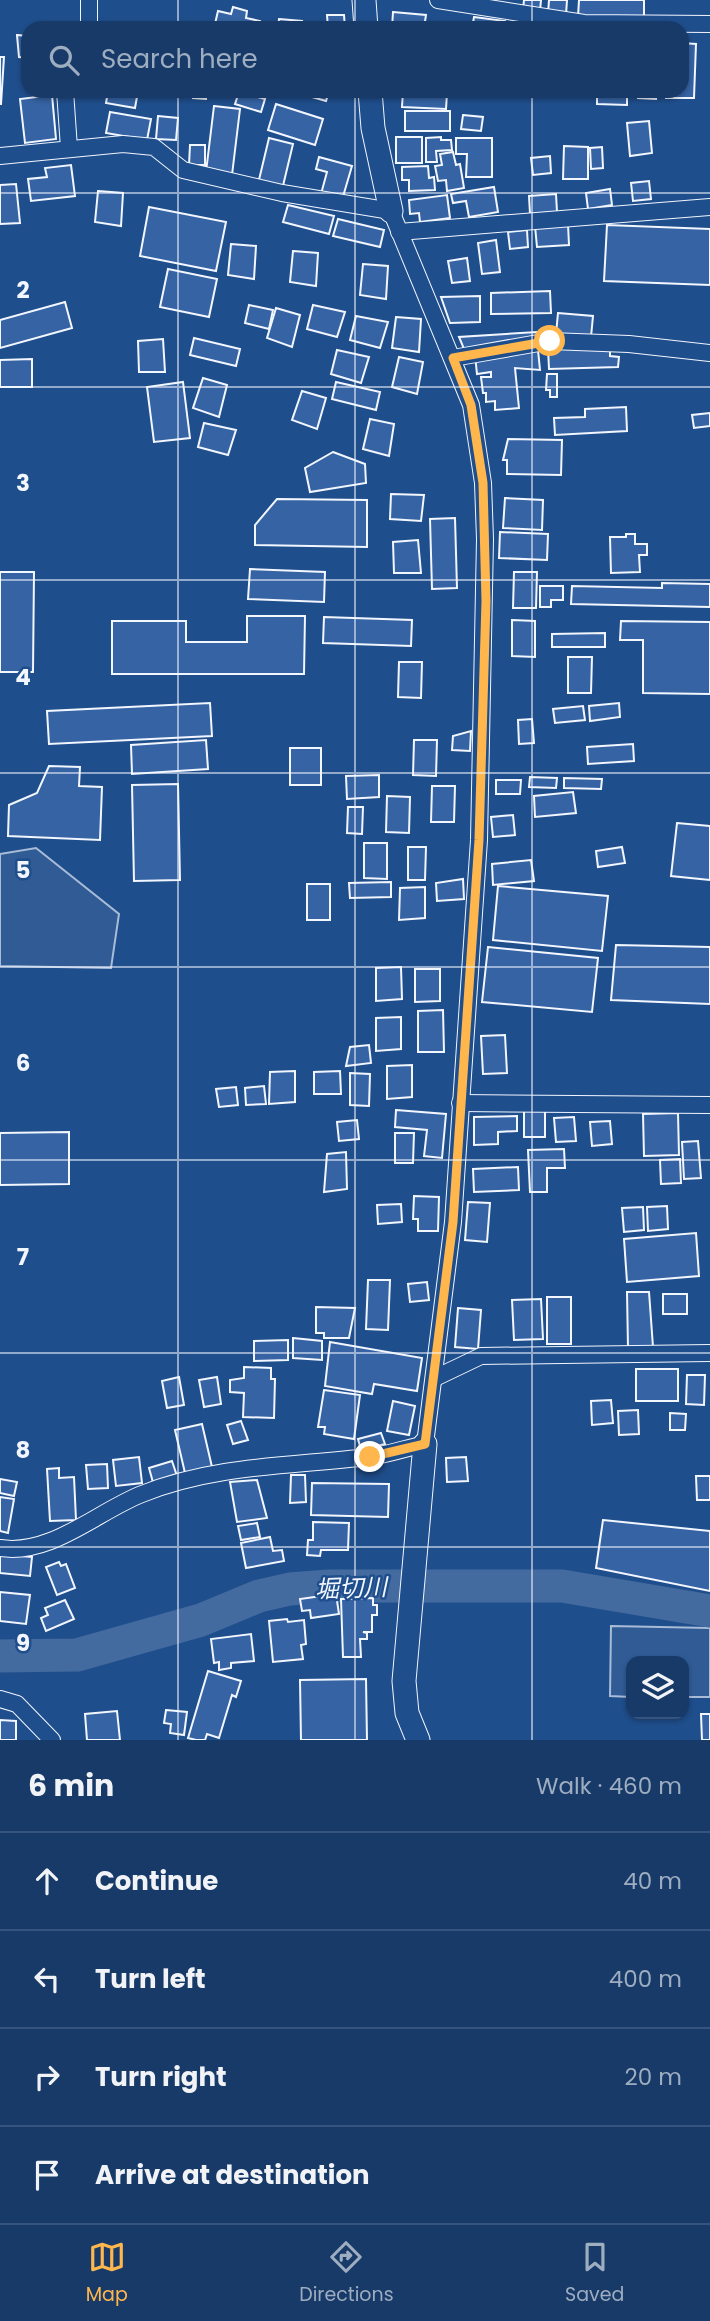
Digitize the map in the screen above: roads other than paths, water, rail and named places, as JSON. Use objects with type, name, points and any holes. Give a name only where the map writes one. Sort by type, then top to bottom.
[{"type":"street","points":[[89,0],[89,21]]},
{"type":"street","points":[[365,0],[366,21]]},
{"type":"street","points":[[438,0],[571,21]]},
{"type":"street","points":[[689,24],[710,24]]},
{"type":"street","points":[[65,98],[69,148]]},
{"type":"street","points":[[371,98],[373,128],[395,221],[471,405],[483,483],[485,539],[479,840],[453,1222],[425,1444],[404,1681],[407,1713],[418,1740]]},
{"type":"street","points":[[0,156],[123,144],[154,147],[183,170],[395,221],[710,207]]},
{"type":"street","points":[[453,358],[550,341],[629,344],[710,354]]},
{"type":"street","points":[[460,1103],[710,1105]]},
{"type":"street","points":[[435,1378],[481,1356],[710,1353]]},
{"type":"street","points":[[0,1548],[23,1548],[41,1543],[142,1494],[239,1468],[370,1457],[425,1444]]},
{"type":"street","points":[[0,1699],[17,1704],[52,1740]]},
{"type":"waterway","name":"堀切川","points":[[0,1656],[77,1655],[201,1620],[259,1596],[290,1589],[329,1586],[562,1586],[710,1611]]}]
